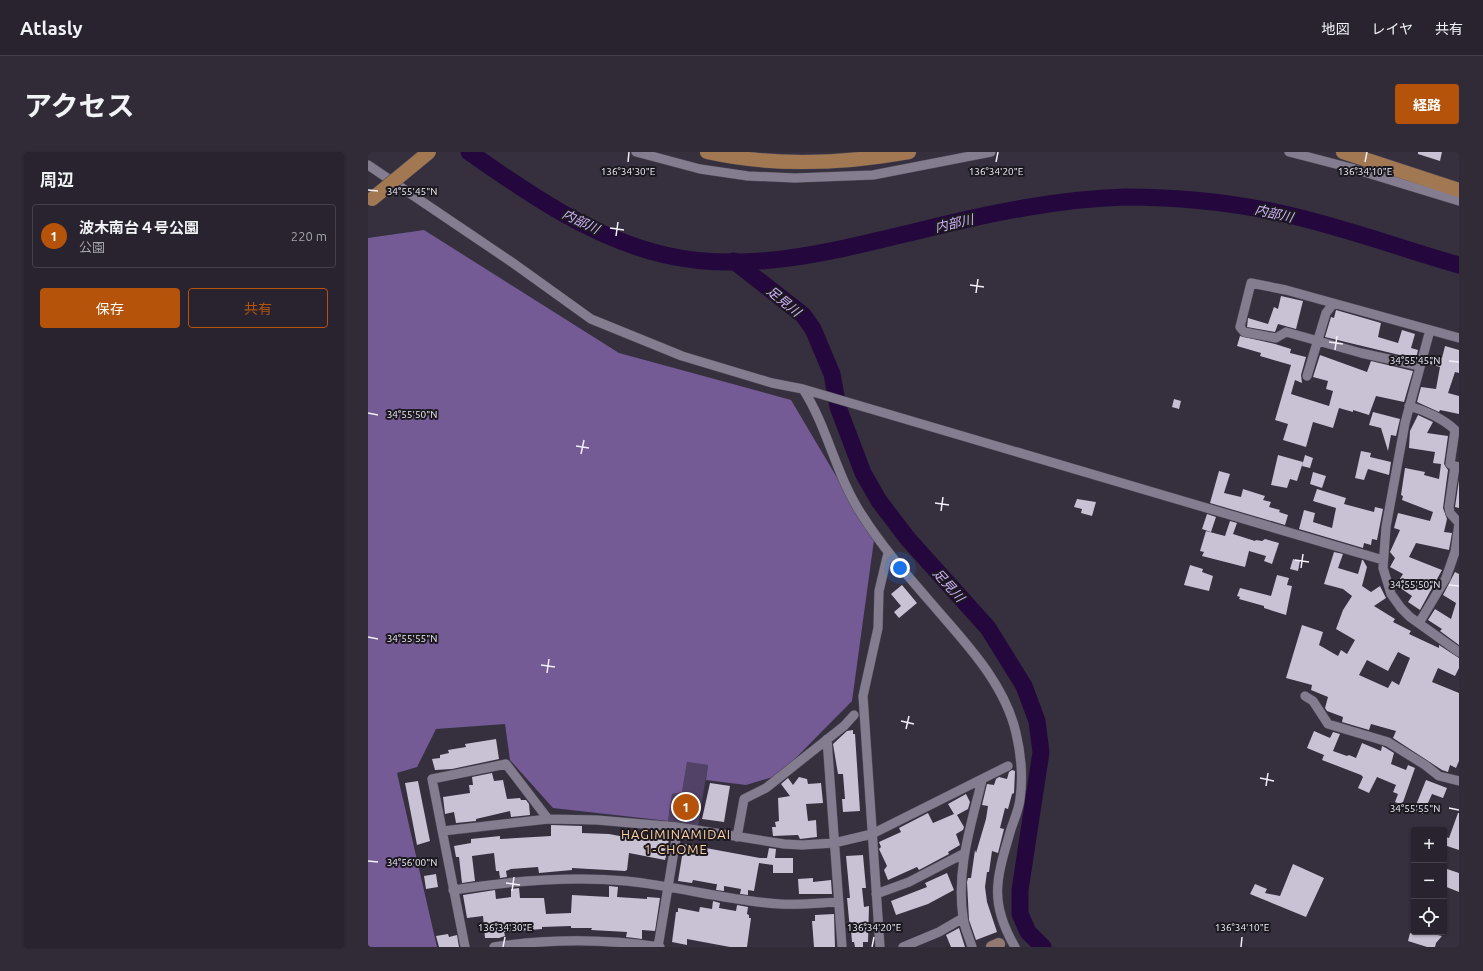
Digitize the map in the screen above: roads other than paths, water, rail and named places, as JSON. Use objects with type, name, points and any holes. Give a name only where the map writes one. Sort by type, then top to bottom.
[{"type":"main road","points":[[370,201],[429,152]]},
{"type":"main road","points":[[707,152],[744,158],[792,162],[840,161],[909,152]]},
{"type":"main road","points":[[1343,152],[1459,190]]},
{"type":"street","points":[[636,152],[700,169],[748,176],[795,178],[873,175],[991,152]]},
{"type":"street","points":[[1289,152],[1352,168],[1459,201]]},
{"type":"street","points":[[368,165],[513,262],[591,320],[682,356],[772,383],[806,390],[1383,560]]},
{"type":"street","points":[[1420,366],[1361,353],[1286,332],[1276,338],[1254,335],[1241,330],[1240,322],[1244,315],[1251,283],[1286,290],[1459,338]]},
{"type":"street","points":[[1307,376],[1326,312],[1333,304]]},
{"type":"street","points":[[1430,330],[1409,406],[1386,528],[1383,560],[1384,576],[1391,594],[1401,608],[1459,652]]},
{"type":"street","points":[[806,390],[844,481],[861,514],[888,553],[984,666],[1007,706],[1016,732],[1021,773],[1020,800],[998,874],[997,892],[999,911],[1005,930],[1015,947]]},
{"type":"street","points":[[1409,406],[1431,415],[1455,430],[1450,464],[1457,467],[1449,507],[1450,512],[1459,522],[1457,552],[1446,578],[1419,623]]},
{"type":"street","points":[[880,947],[863,696],[878,628],[879,591],[888,553]]},
{"type":"street","points":[[1305,696],[1313,701],[1328,724],[1388,742],[1425,765],[1439,776],[1459,780]]},
{"type":"street","points":[[737,837],[744,799],[766,788],[827,739],[854,715]]},
{"type":"street","points":[[827,739],[842,947]]},
{"type":"street","points":[[465,947],[432,778],[506,764],[548,819]]},
{"type":"street","points":[[443,831],[548,819],[636,822],[678,827],[790,845],[834,843],[872,834],[1008,766]]},
{"type":"street","points":[[972,947],[963,918],[961,887],[963,854],[982,780]]},
{"type":"street","points":[[494,947],[567,941],[616,942],[659,947],[678,827]]},
{"type":"street","points":[[876,894],[909,882],[963,854]]},
{"type":"street","points":[[454,890],[492,884],[588,879],[669,886],[754,902],[804,905],[838,902]]},
{"type":"street","points":[[903,947],[939,932],[963,918]]},
{"type":"waterway","name":"内部川","points":[[469,152],[538,199],[612,238],[665,255],[697,260],[730,262],[763,261],[796,257],[1025,208],[1100,198],[1125,197],[1203,201],[1280,213],[1348,231],[1459,265]]},
{"type":"waterway","name":"足見川","points":[[734,261],[803,315],[813,329],[832,374],[838,407],[863,473],[879,501],[908,539],[988,628],[1024,686],[1037,721],[1041,752],[1020,890],[1020,914],[1028,932],[1043,947]]},
{"type":"place","name":"波木南台４号公園","points":[[686,807]]},
{"type":"district","name":"HAGIMINAMIDAI 1-CHOME","points":[[676,842]]}]
